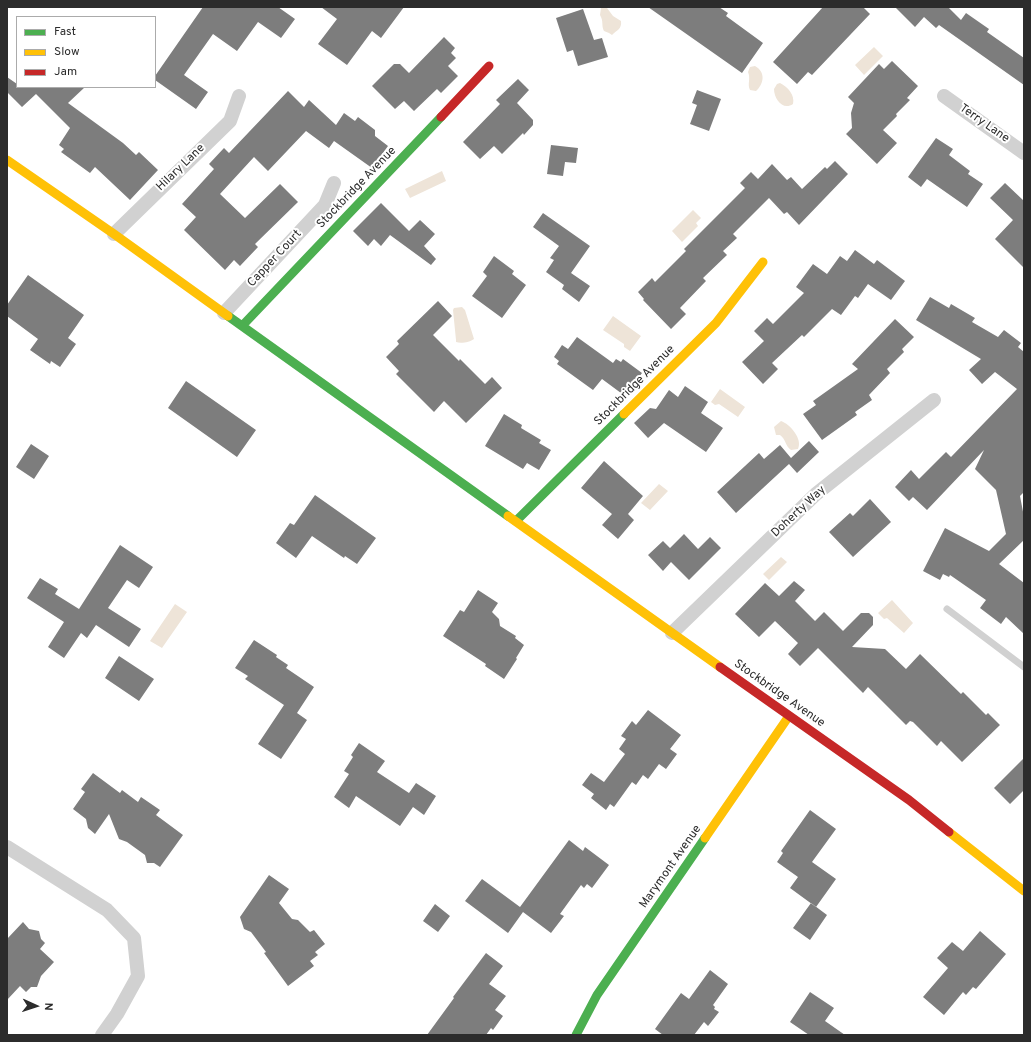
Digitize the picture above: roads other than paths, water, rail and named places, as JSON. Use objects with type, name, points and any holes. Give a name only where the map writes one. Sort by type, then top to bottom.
[{"type":"street","name":"Stockbridge Avenue","points":[[242,326],[489,66]]},
{"type":"street","name":"Hilary Lane","points":[[114,234],[230,121],[239,96]]},
{"type":"street","name":"Terry Lane","points":[[944,96],[1024,153]]},
{"type":"street","name":"Stockbridge Avenue","points":[[7,160],[114,234],[672,633],[909,800],[1024,890]]},
{"type":"street","name":"Capper Court","points":[[224,313],[325,205],[334,183]]},
{"type":"street","name":"Stockbridge Avenue","points":[[516,521],[716,323],[763,262]]},
{"type":"street","name":"Doherty Way","points":[[672,633],[816,494],[934,400]]},
{"type":"street","name":"Marymont Avenue","points":[[576,1035],[597,995],[789,716]]},
{"type":"street","points":[[7,847],[107,910],[134,938],[138,976],[117,1014],[102,1035]]},
{"type":"lane","points":[[947,609],[1024,666]]}]
